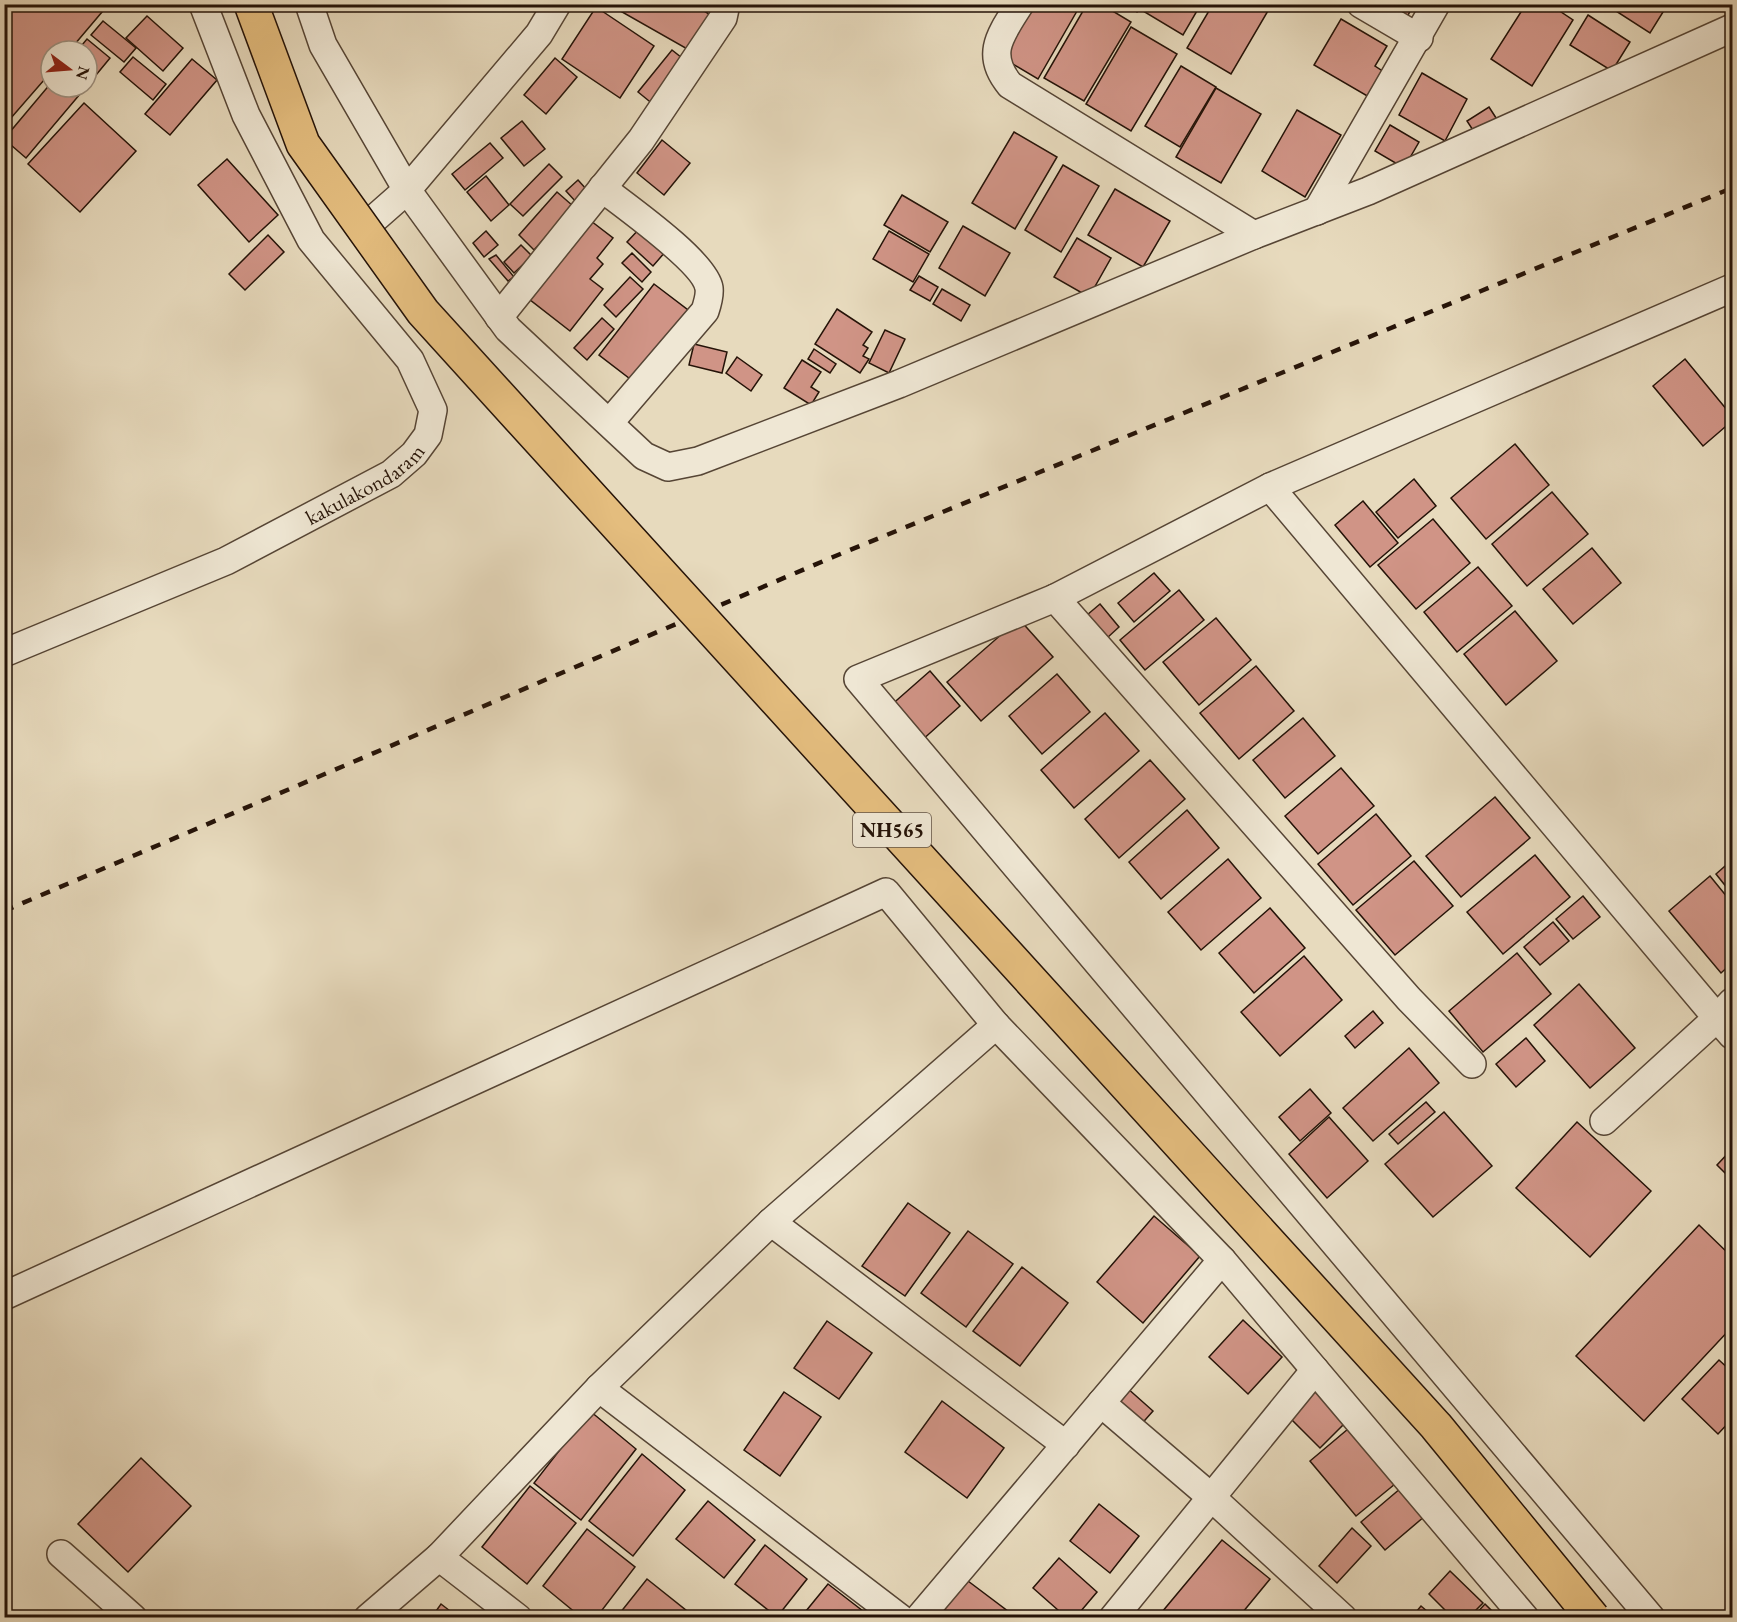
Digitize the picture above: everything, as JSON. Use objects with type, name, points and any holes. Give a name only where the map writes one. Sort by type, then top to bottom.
[{"type":"highway","name":"NH565","points":[[251,4],[303,144],[365,227],[423,312],[1436,1426],[1593,1617]]},
{"type":"street","name":"kakulakondaram","points":[[4,653],[226,561],[391,474],[414,454],[428,435],[433,410],[410,360],[311,240],[246,115],[203,4]]},
{"type":"street","points":[[309,4],[323,45],[407,190],[508,329],[644,456],[668,467],[698,461],[899,384],[1254,235],[1317,211],[1732,28]]},
{"type":"street","points":[[365,227],[407,190],[539,34],[558,4]]},
{"type":"street","points":[[499,317],[653,121],[723,18],[726,4]]},
{"type":"street","points":[[1020,4],[1000,36],[996,56],[1000,74],[1010,85],[1254,235]]},
{"type":"street","points":[[1361,4],[1419,38]]},
{"type":"street","points":[[1317,211],[1419,38],[1436,4]]},
{"type":"street","points":[[602,188],[692,260],[705,276],[710,289],[705,311],[610,422]]},
{"type":"street","points":[[1651,1617],[858,679],[1055,598],[1270,487],[1732,288]]},
{"type":"street","points":[[1270,487],[1727,1019],[1604,1121]]},
{"type":"street","points":[[1055,598],[1409,999],[1472,1064]]},
{"type":"street","points":[[4,1296],[886,892],[996,1025],[1222,1260],[1525,1617]]},
{"type":"street","points":[[368,1617],[439,1557],[599,1388],[771,1222],[996,1025]]},
{"type":"street","points":[[771,1222],[1066,1445]]},
{"type":"street","points":[[920,1617],[1222,1260]]},
{"type":"street","points":[[1113,1617],[1315,1370]]},
{"type":"street","points":[[599,1388],[900,1617]]},
{"type":"street","points":[[1101,1403],[1211,1497],[1342,1617]]},
{"type":"street","points":[[61,1554],[133,1617]]},
{"type":"street","points":[[439,1557],[518,1617]]},
{"type":"building","points":[[4,4],[93,4],[102,12],[79,39],[39,39],[39,86],[4,126]]},
{"type":"building","points":[[608,4],[693,4],[709,14],[689,50]]},
{"type":"building","points":[[1032,4],[1081,4],[1038,79],[1001,57]]},
{"type":"building","points":[[1087,4],[1101,4],[1131,22],[1084,101],[1044,78]]},
{"type":"building","points":[[1125,4],[1141,4],[1137,12]]},
{"type":"building","points":[[1147,4],[1201,4],[1183,35],[1143,11]]},
{"type":"building","points":[[1213,4],[1272,4],[1231,74],[1187,48]]},
{"type":"building","points":[[1385,4],[1414,4],[1407,17]]},
{"type":"building","points":[[1526,4],[1549,4],[1573,20],[1532,86],[1491,59]]},
{"type":"building","points":[[1605,4],[1668,4],[1650,33]]},
{"type":"building","points":[[1710,4],[1732,4],[1732,14]]},
{"type":"building","points":[[596,7],[654,46],[620,98],[562,59]]},
{"type":"building","points":[[1588,15],[1630,42],[1612,71],[1570,45]]},
{"type":"building","points":[[147,16],[183,48],[163,71],[126,38]]},
{"type":"building","points":[[1341,19],[1387,46],[1375,66],[1384,72],[1369,97],[1314,65]]},
{"type":"building","points":[[103,21],[136,48],[124,62],[99,42],[99,39],[91,35]]},
{"type":"building","points":[[1131,27],[1177,54],[1131,131],[1086,104]]},
{"type":"building","points":[[99,49],[110,58],[99,71]]},
{"type":"building","points":[[672,50],[687,62],[654,105],[638,92]]},
{"type":"building","points":[[133,57],[166,84],[153,100],[120,72]]},
{"type":"building","points":[[555,58],[577,77],[546,114],[524,95]]},
{"type":"building","points":[[192,59],[217,80],[170,135],[145,114]]},
{"type":"building","points":[[1181,66],[1216,87],[1180,147],[1145,126]]},
{"type":"building","points":[[1422,73],[1467,99],[1445,141],[1399,115]]},
{"type":"building","points":[[1216,88],[1261,114],[1221,183],[1176,157]]},
{"type":"building","points":[[39,97],[76,99],[26,158],[4,139]]},
{"type":"building","points":[[84,103],[136,151],[80,212],[28,164]]},
{"type":"building","points":[[1489,107],[1500,124],[1478,138],[1467,121]]},
{"type":"building","points":[[1297,110],[1341,135],[1305,197],[1262,171]]},
{"type":"building","points":[[522,121],[545,149],[524,166],[501,138]]},
{"type":"building","points":[[1390,125],[1419,142],[1404,168],[1375,151]]},
{"type":"building","points":[[1014,132],[1057,157],[1015,229],[972,203]]},
{"type":"building","points":[[662,140],[690,163],[664,195],[637,173]]},
{"type":"building","points":[[490,143],[503,158],[465,190],[452,174]]},
{"type":"building","points":[[227,159],[278,215],[249,242],[198,185]]},
{"type":"building","points":[[549,164],[562,177],[523,216],[510,204]]},
{"type":"building","points":[[1063,165],[1099,186],[1061,252],[1025,230]]},
{"type":"building","points":[[486,176],[509,205],[491,221],[467,192]]},
{"type":"building","points":[[578,180],[587,190],[576,202],[566,191]]},
{"type":"building","points":[[1115,189],[1170,221],[1143,267],[1088,235]]},
{"type":"building","points":[[557,192],[573,206],[534,250],[519,235]]},
{"type":"building","points":[[902,195],[948,222],[930,252],[884,225]]},
{"type":"building","points":[[591,221],[613,238],[597,258],[603,264],[590,279],[603,289],[570,331],[529,299]]},
{"type":"building","points":[[963,226],[1010,253],[985,296],[939,268]]},
{"type":"building","points":[[641,227],[666,251],[653,266],[627,242]]},
{"type":"building","points":[[486,231],[498,245],[484,257],[473,243]]},
{"type":"building","points":[[889,231],[929,254],[913,282],[873,259]]},
{"type":"building","points":[[268,235],[284,252],[245,290],[229,274]]},
{"type":"building","points":[[1077,238],[1111,258],[1089,297],[1054,277]]},
{"type":"building","points":[[521,245],[532,256],[514,273],[504,262]]},
{"type":"building","points":[[632,253],[651,272],[642,282],[622,263]]},
{"type":"building","points":[[496,255],[514,277],[508,281],[489,259]]},
{"type":"building","points":[[919,276],[938,287],[930,301],[910,290]]},
{"type":"building","points":[[630,277],[643,289],[616,317],[604,305]]},
{"type":"building","points":[[654,284],[692,313],[638,385],[599,355]]},
{"type":"building","points":[[942,289],[970,305],[961,321],[933,304]]},
{"type":"building","points":[[837,309],[872,332],[863,345],[868,348],[863,356],[869,359],[860,373],[815,344]]},
{"type":"building","points":[[602,318],[614,329],[587,360],[574,348]]},
{"type":"building","points":[[885,330],[905,339],[889,373],[869,363]]},
{"type":"building","points":[[694,344],[727,352],[722,373],[689,365]]},
{"type":"building","points":[[814,349],[836,364],[830,373],[808,359]]},
{"type":"building","points":[[737,357],[762,375],[751,391],[726,373]]},
{"type":"building","points":[[1685,359],[1732,416],[1732,421],[1703,446],[1653,386]]},
{"type":"building","points":[[802,360],[821,372],[811,387],[819,392],[811,405],[784,388]]},
{"type":"building","points":[[1515,444],[1549,485],[1486,539],[1451,498]]},
{"type":"building","points":[[1414,479],[1436,506],[1398,538],[1376,512]]},
{"type":"building","points":[[1552,492],[1588,534],[1527,586],[1492,544]]},
{"type":"building","points":[[1363,501],[1398,543],[1370,567],[1335,525]]},
{"type":"building","points":[[1433,519],[1470,563],[1416,609],[1378,565]]},
{"type":"building","points":[[1592,548],[1621,583],[1573,624],[1543,589]]},
{"type":"building","points":[[1478,567],[1512,606],[1457,652],[1424,612]]},
{"type":"building","points":[[1154,573],[1170,591],[1134,622],[1118,603]]},
{"type":"building","points":[[1179,590],[1204,620],[1145,670],[1120,640]]},
{"type":"building","points":[[1100,604],[1119,627],[1107,638],[1087,615]]},
{"type":"building","points":[[1515,611],[1557,661],[1506,705],[1464,654]]},
{"type":"building","points":[[1216,618],[1251,660],[1199,705],[1163,662]]},
{"type":"building","points":[[1019,619],[1053,657],[981,721],[947,682]]},
{"type":"building","points":[[1256,666],[1294,711],[1239,759],[1200,713]]},
{"type":"building","points":[[930,671],[960,706],[920,742],[889,707]]},
{"type":"building","points":[[1057,674],[1090,712],[1042,754],[1009,716]]},
{"type":"building","points":[[1105,713],[1139,751],[1074,808],[1041,770]]},
{"type":"building","points":[[1303,718],[1335,756],[1285,798],[1253,760]]},
{"type":"building","points":[[1150,760],[1185,799],[1119,858],[1085,819]]},
{"type":"building","points":[[1341,768],[1374,806],[1318,854],[1285,816]]},
{"type":"building","points":[[1495,797],[1530,838],[1461,897],[1426,856]]},
{"type":"building","points":[[1187,810],[1219,848],[1161,899],[1129,862]]},
{"type":"building","points":[[1376,814],[1411,856],[1353,905],[1318,864]]},
{"type":"building","points":[[1535,855],[1570,897],[1503,954],[1467,912]]},
{"type":"building","points":[[1228,859],[1261,898],[1201,950],[1168,912]]},
{"type":"building","points":[[1732,860],[1732,894],[1716,874]]},
{"type":"building","points":[[1414,861],[1453,906],[1395,955],[1356,910]]},
{"type":"building","points":[[1710,876],[1732,903],[1732,963],[1721,973],[1669,911]]},
{"type":"building","points":[[1583,896],[1600,917],[1573,939],[1556,919]]},
{"type":"building","points":[[1270,908],[1305,948],[1254,993],[1219,953]]},
{"type":"building","points":[[1553,922],[1569,941],[1540,965],[1524,947]]},
{"type":"building","points":[[1517,953],[1551,994],[1483,1052],[1449,1011]]},
{"type":"building","points":[[1304,956],[1342,1000],[1280,1056],[1241,1012]]},
{"type":"building","points":[[1579,984],[1635,1048],[1590,1088],[1534,1025]]},
{"type":"building","points":[[1373,1011],[1383,1023],[1355,1048],[1345,1036]]},
{"type":"building","points":[[1526,1038],[1545,1061],[1516,1087],[1496,1064]]},
{"type":"building","points":[[1409,1048],[1439,1083],[1373,1141],[1343,1108]]},
{"type":"building","points":[[1310,1089],[1331,1113],[1300,1141],[1279,1117]]},
{"type":"building","points":[[1426,1102],[1435,1112],[1398,1144],[1389,1134]]},
{"type":"building","points":[[1444,1112],[1492,1166],[1433,1217],[1385,1164]]},
{"type":"building","points":[[1329,1117],[1368,1161],[1327,1198],[1289,1154]]},
{"type":"building","points":[[1577,1122],[1651,1191],[1590,1257],[1516,1188]]},
{"type":"building","points":[[1732,1149],[1732,1180],[1717,1165]]},
{"type":"building","points":[[908,1203],[950,1233],[905,1296],[862,1266]]},
{"type":"building","points":[[1154,1216],[1200,1256],[1143,1323],[1097,1282]]},
{"type":"building","points":[[1699,1225],[1732,1257],[1732,1327],[1644,1421],[1576,1356]]},
{"type":"building","points":[[968,1231],[1013,1264],[966,1327],[921,1293]]},
{"type":"building","points":[[1022,1267],[1068,1303],[1020,1366],[973,1331]]},
{"type":"building","points":[[1243,1320],[1282,1357],[1248,1394],[1209,1357]]},
{"type":"building","points":[[827,1321],[872,1353],[839,1399],[794,1368]]},
{"type":"building","points":[[1719,1360],[1732,1372],[1732,1419],[1718,1434],[1682,1399]]},
{"type":"building","points":[[1315,1379],[1352,1416],[1320,1448],[1283,1411]]},
{"type":"building","points":[[1126,1387],[1153,1411],[1138,1428],[1111,1403]]},
{"type":"building","points":[[784,1392],[821,1417],[780,1476],[744,1450]]},
{"type":"building","points":[[942,1401],[1004,1448],[967,1498],[905,1452]]},
{"type":"building","points":[[590,1411],[636,1449],[581,1520],[534,1483]]},
{"type":"building","points":[[1348,1429],[1395,1484],[1356,1516],[1310,1461]]},
{"type":"building","points":[[642,1454],[685,1490],[633,1556],[589,1521]]},
{"type":"building","points":[[141,1458],[191,1506],[128,1572],[78,1524]]},
{"type":"building","points":[[530,1486],[576,1523],[527,1584],[482,1547]]},
{"type":"building","points":[[1401,1488],[1425,1516],[1385,1550],[1361,1522]]},
{"type":"building","points":[[708,1501],[755,1540],[724,1578],[676,1539]]},
{"type":"building","points":[[1099,1504],[1139,1536],[1110,1573],[1070,1541]]},
{"type":"building","points":[[1352,1528],[1371,1546],[1337,1583],[1319,1566]]},
{"type":"building","points":[[587,1529],[635,1567],[596,1618],[582,1618],[543,1586]]},
{"type":"building","points":[[1222,1540],[1270,1579],[1238,1618],[1169,1618],[1162,1612]]},
{"type":"building","points":[[765,1545],[807,1579],[777,1617],[735,1584]]},
{"type":"building","points":[[1059,1558],[1097,1592],[1075,1618],[1067,1618],[1033,1588]]},
{"type":"building","points":[[1450,1571],[1483,1603],[1468,1618],[1453,1618],[1429,1594]]},
{"type":"building","points":[[964,1578],[1017,1618],[936,1618]]},
{"type":"building","points":[[647,1579],[687,1611],[682,1618],[616,1618]]},
{"type":"building","points":[[828,1584],[872,1618],[814,1618],[806,1611]]},
{"type":"building","points":[[441,1604],[459,1618],[431,1618]]},
{"type":"building","points":[[1485,1604],[1499,1618],[1472,1618]]},
{"type":"building","points":[[1421,1606],[1435,1618],[1411,1618]]},
{"type":"railway","points":[[4,911],[833,557],[1732,188]]}]
